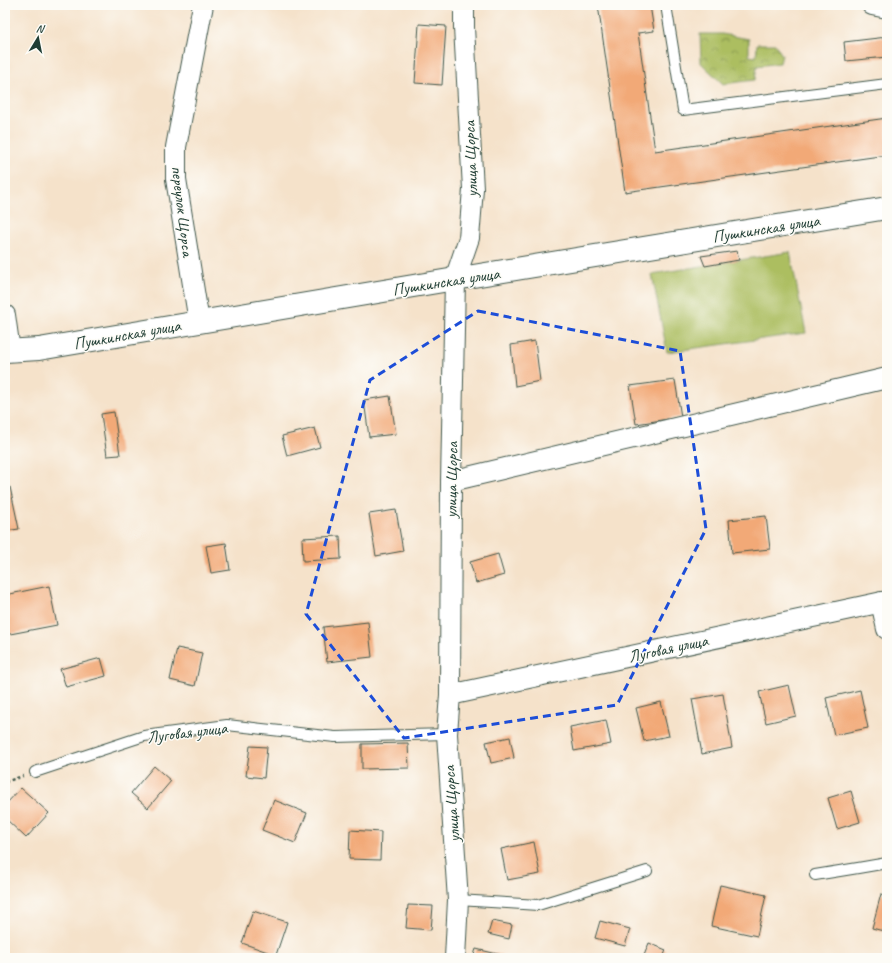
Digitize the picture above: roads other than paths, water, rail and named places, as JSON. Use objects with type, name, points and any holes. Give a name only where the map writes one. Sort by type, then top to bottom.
[{"type":"street","name":"переулок Щорса","points":[[198,322],[176,179],[176,147],[203,5]]},
{"type":"street","name":"улица Щорса","points":[[455,958],[458,900],[447,734],[450,695],[451,481],[455,279],[469,238],[473,189],[464,5]]},
{"type":"street","points":[[872,5],[887,8]]},
{"type":"street","name":"Пушкинская улица","points":[[8,351],[39,349],[887,208]]},
{"type":"street","points":[[5,315],[8,351]]},
{"type":"street","points":[[451,481],[887,378]]},
{"type":"street","points":[[884,601],[887,629]]},
{"type":"street","name":"Луговая улица","points":[[450,695],[884,601]]},
{"type":"lane","points":[[666,5],[682,110],[887,84]]},
{"type":"lane","name":"Луговая улица","points":[[35,772],[144,736],[228,725],[335,737],[447,734]]},
{"type":"lane","points":[[814,875],[887,863]]},
{"type":"lane","points":[[458,900],[538,905],[647,871]]}]
